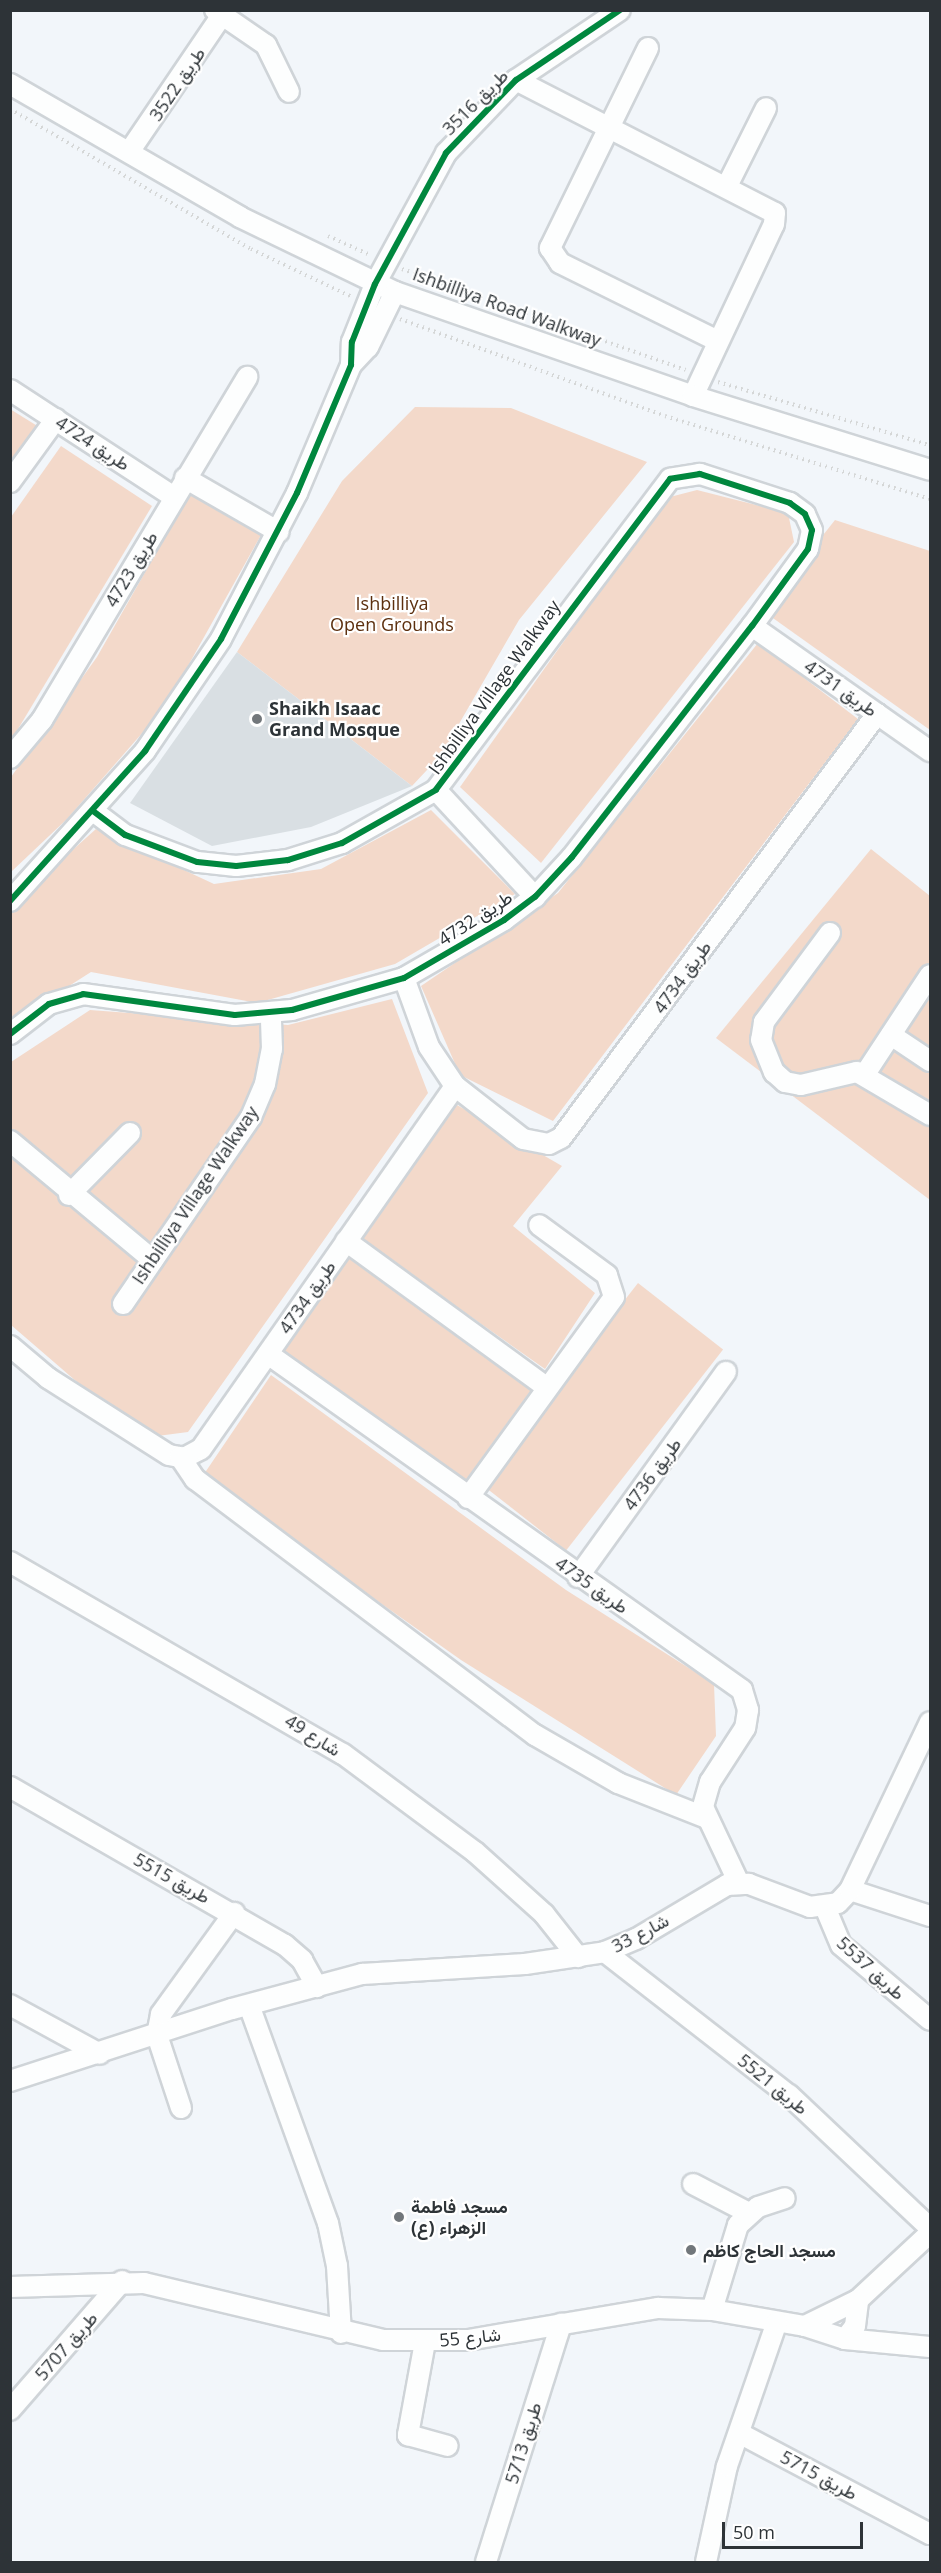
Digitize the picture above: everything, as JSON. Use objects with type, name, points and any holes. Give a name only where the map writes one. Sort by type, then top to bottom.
[{"type":"street","name":"طريق 3516","points":[[351,365],[352,342],[375,284],[446,153],[516,80],[620,10]]},
{"type":"street","name":"طريق 3522","points":[[129,152],[218,13],[266,45],[289,92]]},
{"type":"street","points":[[648,48],[611,126],[552,239],[553,257],[718,341]]},
{"type":"street","points":[[516,80],[769,207],[776,220],[693,396]]},
{"type":"street","points":[[10,84],[240,217],[375,284],[693,396],[930,470]]},
{"type":"street","points":[[727,186],[766,108]]},
{"type":"street","points":[[10,901],[94,812],[189,690],[279,532],[351,365],[368,347],[395,292]]},
{"type":"street","name":"طريق 4723","points":[[10,758],[42,720],[247,377]]},
{"type":"street","name":"طريق 4724","points":[[10,390],[174,496]]},
{"type":"street","points":[[10,482],[56,419]]},
{"type":"street","name":"Ishbilliya Village Walkway","points":[[94,812],[160,852],[236,866],[288,860],[342,843],[436,790],[670,479],[700,474],[790,503],[805,514],[812,530],[808,549]]},
{"type":"street","points":[[185,478],[279,532]]},
{"type":"street","name":"طريق 4732","points":[[10,1034],[49,1004],[83,994],[200,1012],[271,1013],[404,978],[464,946],[535,897],[572,857],[752,626],[808,549]]},
{"type":"street","name":"طريق 4731","points":[[752,626],[930,751]]},
{"type":"street","name":"طريق 4734","points":[[404,978],[429,1047],[455,1086],[523,1140],[549,1144],[561,1138],[877,714]]},
{"type":"street","name":"Ishbilliya Village Walkway","points":[[436,790],[535,897]]},
{"type":"street","points":[[830,933],[764,1023],[761,1041],[774,1072],[793,1084],[841,1072],[865,1074],[930,1115]]},
{"type":"street","points":[[865,1074],[930,975]]},
{"type":"street","name":"Ishbilliya Village Walkway","points":[[123,1304],[251,1117],[265,1084],[272,1049],[271,1013]]},
{"type":"street","points":[[891,1035],[930,1061]]},
{"type":"street","name":"طريق 4734","points":[[180,1457],[201,1449],[455,1086]]},
{"type":"street","points":[[69,1195],[129,1132]]},
{"type":"street","points":[[10,1141],[69,1195],[153,1260]]},
{"type":"street","points":[[468,1498],[546,1387],[614,1297],[613,1284],[539,1225]]},
{"type":"street","points":[[346,1241],[546,1387]]},
{"type":"street","points":[[10,1346],[48,1378],[180,1457],[204,1486],[535,1735],[618,1783],[707,1818]]},
{"type":"street","name":"طريق 4735","points":[[268,1354],[578,1577],[735,1682],[747,1700],[745,1728],[704,1793],[707,1818],[739,1883]]},
{"type":"street","name":"طريق 4736","points":[[578,1577],[726,1372]]},
{"type":"street","name":"شارع 49","points":[[10,1562],[343,1754],[500,1874],[544,1914],[578,1958]]},
{"type":"street","points":[[739,1883],[825,1908],[850,1890],[923,1760],[930,1722]]},
{"type":"street","name":"طريق 5515","points":[[10,1787],[234,1913],[294,1952],[317,1987]]},
{"type":"street","name":"شارع 33","points":[[10,2081],[100,2054],[240,2007],[386,1970],[578,1958],[605,1952],[636,1939],[716,1889],[739,1883]]},
{"type":"street","points":[[850,1890],[930,1916]]},
{"type":"street","name":"طريق 5537","points":[[825,1908],[841,1946],[930,2020]]},
{"type":"street","points":[[181,2108],[157,2035],[169,1998],[234,1913]]},
{"type":"street","name":"طريق 5521","points":[[605,1952],[789,2096],[930,2228]]},
{"type":"street","points":[[10,2005],[100,2054]]},
{"type":"street","points":[[240,2007],[328,2223],[338,2266],[340,2333]]},
{"type":"street","points":[[693,2184],[749,2213]]},
{"type":"street","points":[[712,2310],[735,2233],[749,2213],[785,2198]]},
{"type":"street","points":[[805,2326],[858,2300],[930,2233]]},
{"type":"street","name":"شارع 55","points":[[10,2287],[122,2281],[166,2287],[340,2333],[426,2342],[658,2308],[712,2310],[805,2326],[845,2339],[930,2347]]},
{"type":"street","name":"طريق 5707","points":[[10,2410],[122,2281]]},
{"type":"street","points":[[845,2339],[855,2326],[858,2300]]},
{"type":"street","points":[[706,2562],[739,2433],[777,2322]]},
{"type":"street","name":"طريق 5713","points":[[486,2562],[561,2324]]},
{"type":"street","points":[[426,2342],[408,2435],[448,2446]]},
{"type":"street","name":"طريق 5715","points":[[739,2433],[930,2534]]},
{"type":"green space","name":"Ishbilliya Open Grounds","points":[[415,407],[511,408],[647,462],[519,620],[441,755],[412,786],[237,652],[342,481]]},
{"type":"green space","points":[[10,409],[39,427],[11,465],[10,465]]},
{"type":"green space","points":[[61,446],[152,506],[12,739],[11,517]]},
{"type":"green space","points":[[697,490],[788,513],[794,542],[541,863],[460,787],[666,498]]},
{"type":"green space","points":[[190,493],[261,535],[165,707],[67,819],[11,872],[11,777],[97,657]]},
{"type":"green space","points":[[835,520],[930,551],[930,730],[763,611]]},
{"type":"green space","points":[[758,643],[858,719],[553,1121],[460,1075],[421,986],[558,893]]},
{"type":"green space","points":[[431,810],[515,894],[395,964],[257,1003],[91,972],[11,1023],[10,906],[96,829],[214,884],[321,869]]},
{"type":"green space","points":[[871,849],[930,896],[930,1200],[716,1038]]},
{"type":"green space","points":[[392,999],[428,1093],[188,1432],[142,1438],[11,1325],[11,1062],[90,1010],[288,1025]]},
{"type":"green space","points":[[457,1105],[562,1166],[513,1226],[595,1293],[545,1369],[352,1233]]},
{"type":"green space","points":[[348,1256],[532,1389],[464,1482],[280,1349]]},
{"type":"green space","points":[[638,1283],[723,1349],[566,1550],[481,1484]]},
{"type":"green space","points":[[271,1375],[566,1590],[714,1684],[716,1736],[676,1795],[461,1660],[202,1477]]},
{"type":"building","name":"Shaikh Isaac Grand Mosque","points":[[237,652],[412,786],[311,827],[212,846],[130,803]]},
{"type":"cycle path","points":[[10,901],[145,751],[221,639],[297,493],[351,365],[352,342],[375,284],[446,153],[516,80],[620,10]]},
{"type":"cycle path","points":[[10,1034],[49,1004],[83,994],[235,1015],[292,1010],[404,978],[504,920],[535,897],[572,857],[752,626],[808,549],[812,530],[805,514],[790,503],[700,474],[670,479],[436,790],[342,843],[288,860],[236,866],[197,862],[125,835],[94,812]]},
{"type":"place","name":"Shaikh Isaac Grand Mosque","points":[[257,719]]},
{"type":"place","name":"مسجد فاطمة الزهراء (ع)","points":[[399,2217]]},
{"type":"place","name":"مسجد الحاج كاظم","points":[[691,2250]]}]
